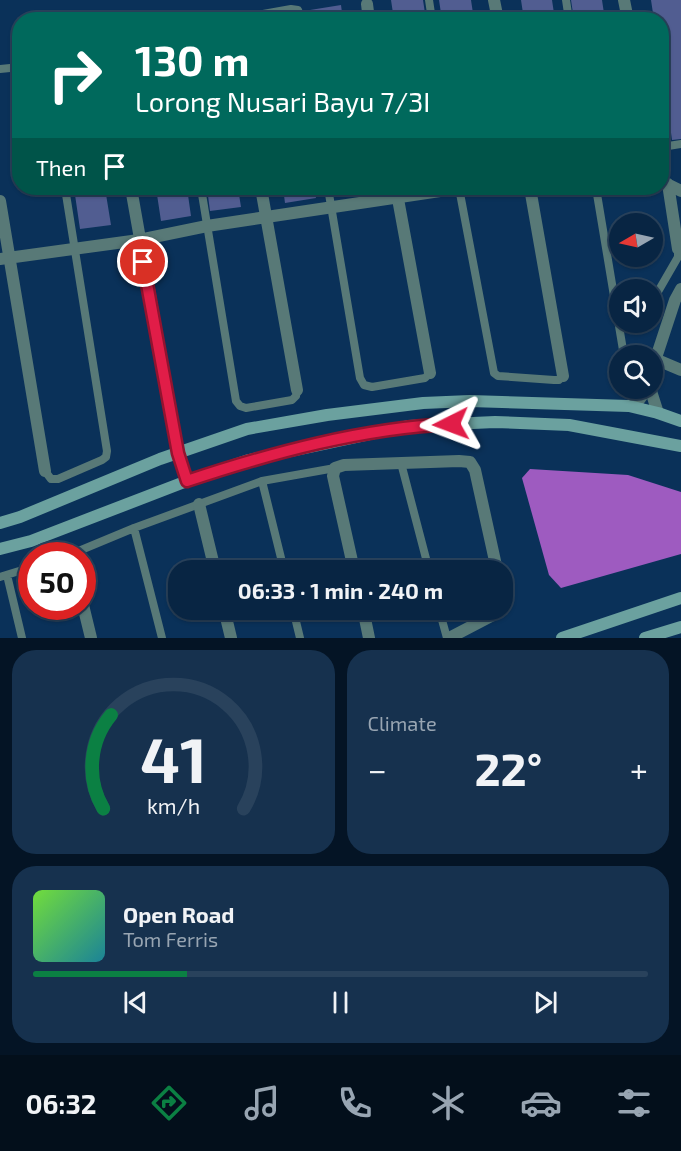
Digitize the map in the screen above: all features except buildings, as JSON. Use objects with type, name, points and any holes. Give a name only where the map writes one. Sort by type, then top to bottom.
[{"type":"main road","points":[[0,523],[20,518],[178,453],[247,429],[327,415],[423,403],[470,401],[629,406],[681,421]]},
{"type":"main road","points":[[0,549],[31,541],[187,481],[249,460],[408,426],[495,422],[569,425],[681,446]]},
{"type":"main road","points":[[562,638],[681,598]]},
{"type":"main road","points":[[645,638],[681,627]]},
{"type":"street","points":[[132,195],[178,453],[187,481]]},
{"type":"street","points":[[262,195],[297,390]]},
{"type":"street","points":[[5,259],[139,240],[207,226],[331,207],[384,195]]},
{"type":"street","points":[[398,195],[430,373]]},
{"type":"street","points":[[531,195],[563,376]]},
{"type":"street","points":[[667,195],[678,249]]},
{"type":"street","points":[[0,201],[5,259],[45,471]]},
{"type":"street","points":[[660,345],[681,289]]},
{"type":"street","points":[[663,366],[681,370]]},
{"type":"street","points":[[629,406],[640,399]]},
{"type":"street","points":[[653,399],[658,413]]},
{"type":"street","points":[[352,560],[333,476],[335,468],[344,465],[459,460],[470,462],[475,470],[495,560]]},
{"type":"street","points":[[199,504],[213,560]]},
{"type":"street","points":[[86,620],[91,638]]},
{"type":"street","points":[[227,620],[231,638]]},
{"type":"street","points":[[365,620],[369,638]]},
{"type":"street","points":[[448,638],[485,620]]},
{"type":"lane","points":[[274,12],[291,9],[299,12]]},
{"type":"lane","points":[[45,471],[51,479],[58,479],[102,460],[106,451],[66,195]]},
{"type":"lane","points":[[202,195],[236,401],[240,406],[246,408],[292,400],[297,390]]},
{"type":"lane","points":[[329,195],[360,378],[364,385],[372,387],[425,378],[430,373]]},
{"type":"lane","points":[[460,195],[494,373],[498,376],[554,380],[559,380],[563,376]]},
{"type":"lane","points":[[597,195],[612,279]]},
{"type":"lane","points":[[663,283],[678,257],[678,249]]},
{"type":"lane","points":[[401,463],[426,560]]},
{"type":"lane","points":[[96,544],[262,481],[335,468]]},
{"type":"lane","points":[[262,481],[282,560]]},
{"type":"lane","points":[[134,528],[162,638]]},
{"type":"lane","points":[[18,571],[3,576],[22,638]]},
{"type":"lane","points":[[296,620],[300,638]]},
{"type":"lane","points":[[442,620],[448,638]]},
{"type":"shaded area","points":[[530,469],[628,475],[681,492],[681,554],[561,588],[549,575],[522,478]]},
{"type":"route","points":[[143,262],[178,453],[187,481],[249,460],[315,445],[408,426],[451,424]]}]
